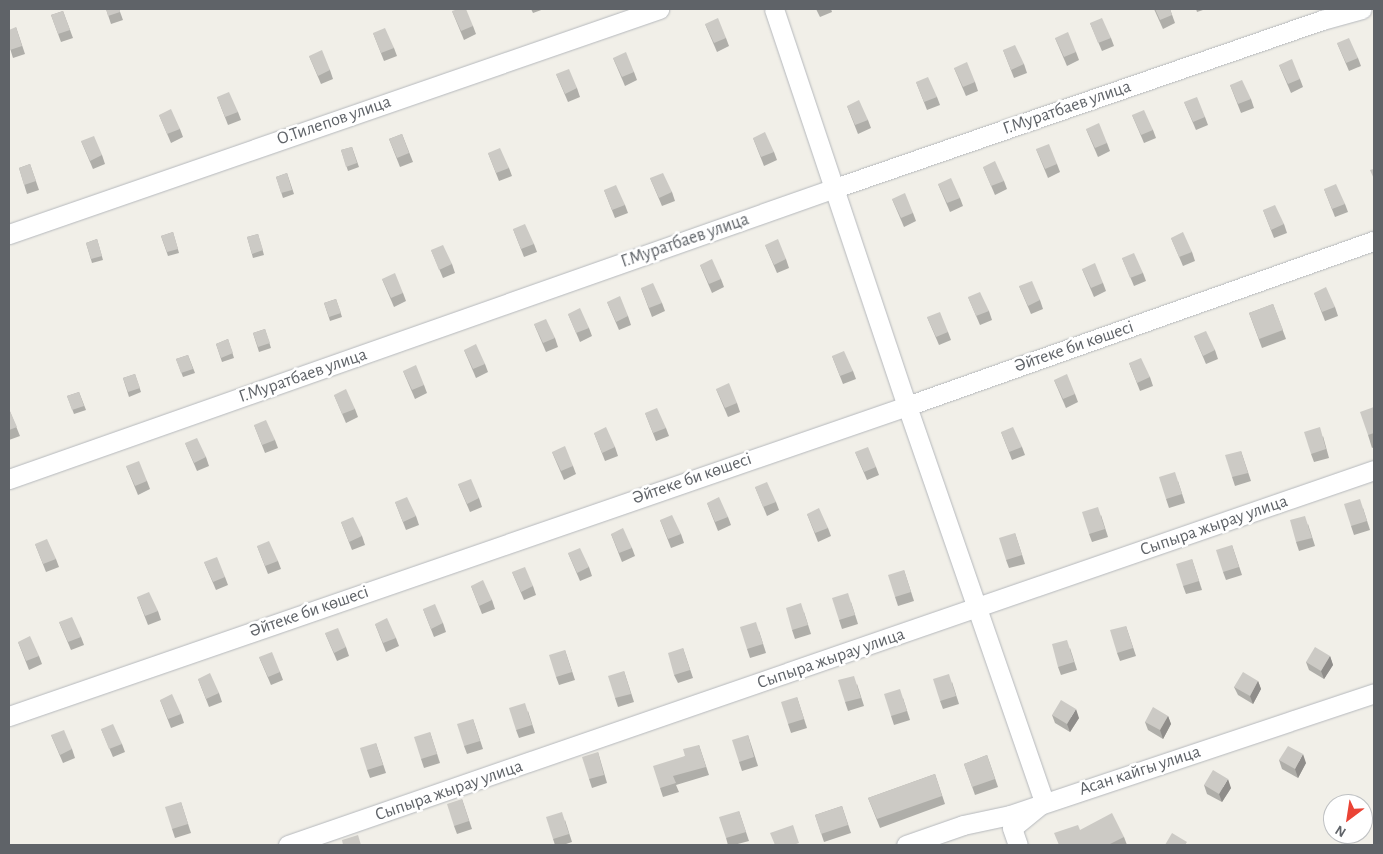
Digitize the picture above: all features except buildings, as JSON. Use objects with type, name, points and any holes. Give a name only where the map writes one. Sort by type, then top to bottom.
[{"type":"street","name":"О.Тилепов улица","points":[[9,234],[659,9]]},
{"type":"street","points":[[774,9],[906,406],[1044,802],[1015,837]]},
{"type":"street","name":"Г.Муратбаев улица","points":[[9,479],[835,188],[1322,20],[1362,9]]},
{"type":"street","name":"Әйтеке би көшесі","points":[[9,716],[906,406],[1374,241]]},
{"type":"street","name":"Сыпыра жырау улица","points":[[288,845],[977,609],[1374,470]]},
{"type":"street","name":"Асан кайгы улица","points":[[906,845],[963,825],[1010,815],[1044,802],[1374,693]]}]
